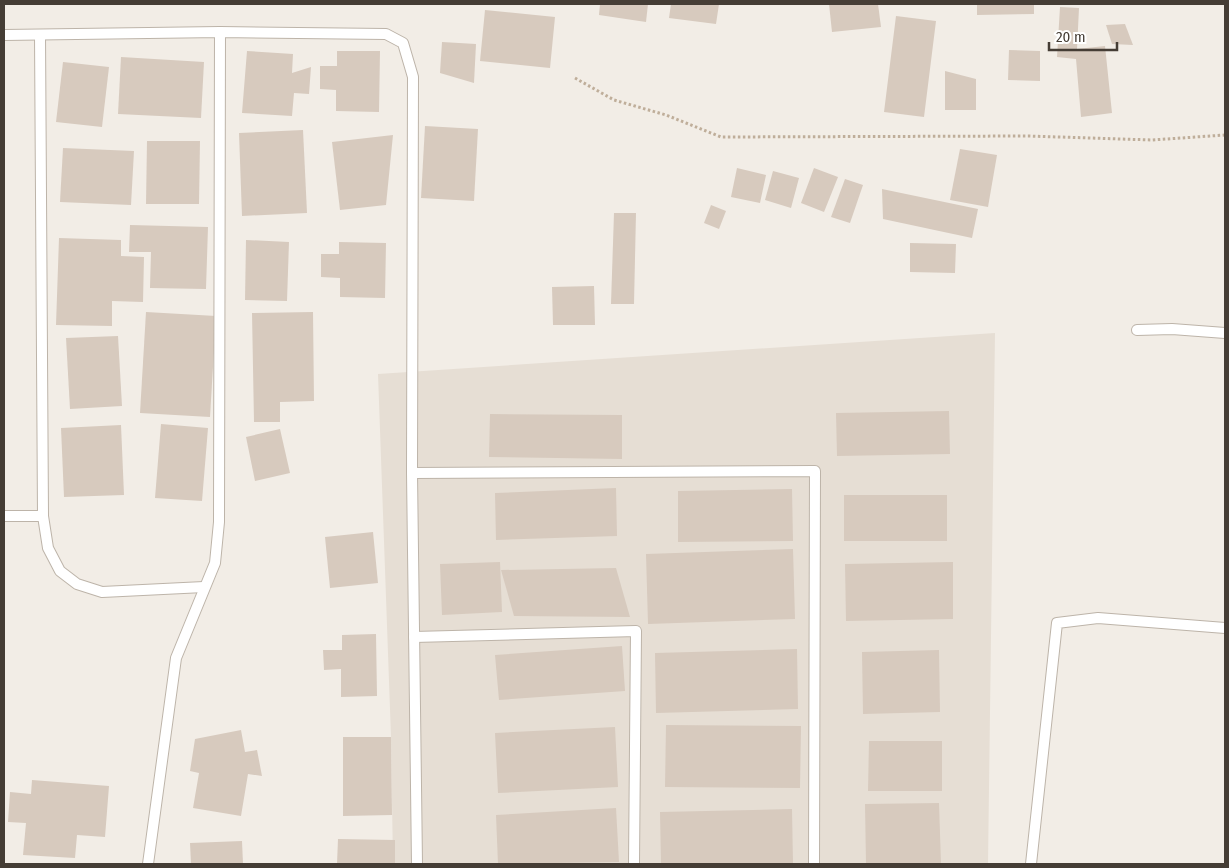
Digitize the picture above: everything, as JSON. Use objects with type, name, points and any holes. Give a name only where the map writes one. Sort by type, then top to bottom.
[{"type":"lane","points":[[148,864],[176,658],[215,563],[220,522],[220,32]]},
{"type":"lane","points":[[4,35],[220,32],[386,34],[403,43],[413,77],[412,473],[417,864]]},
{"type":"lane","points":[[40,35],[43,516],[48,548],[60,571],[77,584],[102,592],[204,587]]},
{"type":"lane","points":[[1137,330],[1172,329],[1225,333]]},
{"type":"lane","points":[[412,473],[815,472],[814,864]]},
{"type":"lane","points":[[4,516],[43,516]]},
{"type":"lane","points":[[1031,864],[1057,623],[1098,618],[1225,628]]},
{"type":"lane","points":[[414,637],[636,631],[634,864]]},
{"type":"path","points":[[575,78],[614,100],[666,115],[721,137],[1028,136],[1152,140],[1225,135]]},
{"type":"shaded area","points":[[995,333],[988,864],[393,864],[391,737],[378,374]]},
{"type":"building","points":[[600,4],[648,4],[646,22],[599,15]]},
{"type":"building","points":[[671,4],[719,4],[716,24],[669,18]]},
{"type":"building","points":[[829,4],[878,4],[881,27],[832,32]]},
{"type":"building","points":[[977,4],[1034,4],[1034,14],[977,15]]},
{"type":"building","points":[[1060,7],[1079,8],[1077,49],[1105,46],[1112,113],[1081,117],[1076,59],[1057,57]]},
{"type":"building","points":[[485,10],[555,17],[550,68],[480,61]]},
{"type":"building","points":[[896,16],[936,21],[924,117],[884,112]]},
{"type":"building","points":[[1125,24],[1133,45],[1112,44],[1106,25]]},
{"type":"building","points":[[442,42],[476,44],[474,83],[440,73]]},
{"type":"building","points":[[1009,50],[1040,51],[1040,81],[1008,80]]},
{"type":"building","points":[[247,51],[293,54],[292,73],[311,67],[309,94],[294,93],[292,116],[242,113]]},
{"type":"building","points":[[337,51],[380,51],[379,112],[336,111],[336,90],[320,89],[320,66],[337,66]]},
{"type":"building","points":[[121,57],[204,62],[201,118],[118,114]]},
{"type":"building","points":[[63,62],[109,67],[102,127],[56,122]]},
{"type":"building","points":[[945,71],[976,79],[976,110],[945,110]]},
{"type":"building","points":[[425,126],[478,129],[474,201],[421,198]]},
{"type":"building","points":[[303,130],[307,213],[242,216],[239,133]]},
{"type":"building","points":[[393,135],[386,205],[340,210],[332,142]]},
{"type":"building","points":[[147,141],[200,141],[199,204],[146,204]]},
{"type":"building","points":[[63,148],[134,151],[131,205],[60,202]]},
{"type":"building","points":[[960,149],[997,155],[988,207],[950,200]]},
{"type":"building","points":[[737,168],[766,175],[760,203],[731,197]]},
{"type":"building","points":[[814,168],[838,177],[824,212],[801,203]]},
{"type":"building","points":[[773,171],[799,178],[791,208],[765,200]]},
{"type":"building","points":[[845,179],[863,185],[850,223],[831,217]]},
{"type":"building","points":[[882,189],[978,209],[972,238],[883,219]]},
{"type":"building","points":[[711,205],[726,211],[719,229],[704,223]]},
{"type":"building","points":[[614,213],[636,213],[634,304],[611,304]]},
{"type":"building","points":[[130,225],[208,227],[206,289],[150,288],[151,252],[129,252]]},
{"type":"building","points":[[59,238],[121,240],[121,256],[144,257],[143,302],[112,301],[112,326],[56,325]]},
{"type":"building","points":[[246,240],[289,242],[287,301],[245,300]]},
{"type":"building","points":[[339,242],[386,243],[385,298],[340,297],[340,278],[321,277],[321,254],[339,254]]},
{"type":"building","points":[[910,243],[956,244],[955,273],[910,272]]},
{"type":"building","points":[[594,286],[595,325],[553,325],[552,287]]},
{"type":"building","points":[[146,312],[216,316],[210,417],[140,413]]},
{"type":"building","points":[[313,312],[314,401],[280,402],[280,422],[254,422],[252,313]]},
{"type":"building","points":[[118,336],[122,406],[70,409],[66,338]]},
{"type":"building","points":[[949,411],[950,454],[837,456],[836,413]]},
{"type":"building","points":[[490,414],[622,415],[622,459],[489,457]]},
{"type":"building","points":[[161,424],[208,428],[202,501],[155,498]]},
{"type":"building","points":[[121,425],[124,495],[64,497],[61,428]]},
{"type":"building","points":[[280,429],[290,473],[255,481],[246,437]]},
{"type":"building","points":[[616,488],[617,536],[496,540],[495,493]]},
{"type":"building","points":[[792,489],[793,541],[678,542],[678,491]]},
{"type":"building","points":[[844,495],[947,495],[947,541],[844,541]]},
{"type":"building","points":[[373,532],[378,583],[330,588],[325,537]]},
{"type":"building","points":[[793,549],[795,619],[648,624],[646,554]]},
{"type":"building","points":[[500,562],[502,612],[442,615],[440,564]]},
{"type":"building","points":[[953,562],[953,619],[846,621],[845,564]]},
{"type":"building","points":[[616,568],[630,617],[514,616],[501,570]]},
{"type":"building","points":[[376,634],[377,696],[341,697],[341,669],[324,670],[323,650],[342,650],[342,635]]},
{"type":"building","points":[[622,646],[625,691],[499,700],[495,655]]},
{"type":"building","points":[[797,649],[798,709],[656,713],[655,653]]},
{"type":"building","points":[[939,650],[940,712],[863,714],[862,652]]},
{"type":"building","points":[[666,725],[801,726],[800,788],[665,787]]},
{"type":"building","points":[[615,727],[618,787],[498,793],[495,733]]},
{"type":"building","points":[[241,730],[245,752],[257,750],[262,776],[248,774],[241,816],[193,808],[199,773],[190,771],[195,739]]},
{"type":"building","points":[[343,737],[391,737],[392,815],[343,816]]},
{"type":"building","points":[[869,741],[942,741],[942,791],[868,791]]},
{"type":"building","points":[[32,780],[109,786],[105,837],[77,835],[75,858],[23,855],[26,823],[8,822],[10,792],[31,794]]},
{"type":"building","points":[[939,803],[941,864],[866,864],[865,804]]},
{"type":"building","points":[[616,808],[619,862],[498,864],[496,815]]},
{"type":"building","points":[[792,809],[793,864],[661,864],[660,812]]},
{"type":"building","points":[[338,839],[395,840],[395,864],[337,864]]},
{"type":"building","points":[[242,841],[243,864],[191,864],[190,843]]}]
